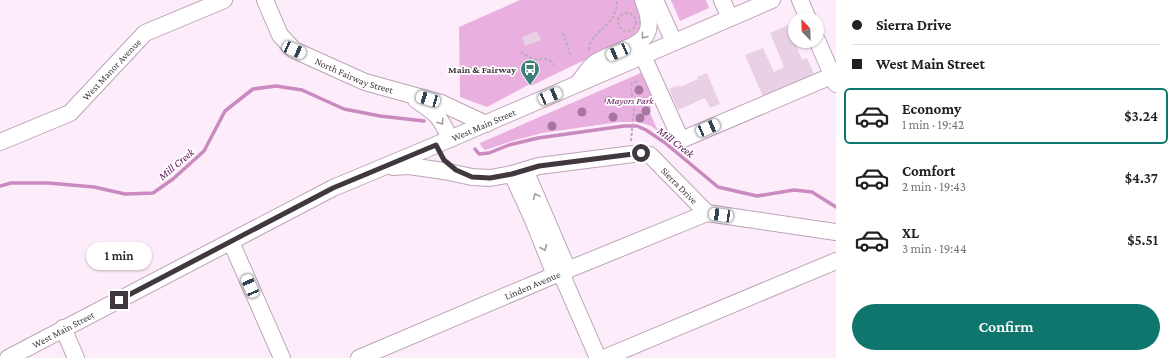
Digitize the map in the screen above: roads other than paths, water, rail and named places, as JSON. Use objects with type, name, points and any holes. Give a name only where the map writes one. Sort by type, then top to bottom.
[{"type":"street","name":"West Manor Avenue","points":[[0,142],[70,113],[145,32],[224,0]]},
{"type":"street","name":"North Fairway Street","points":[[265,0],[280,35],[294,50],[366,82],[440,103],[486,124]]},
{"type":"street","points":[[577,85],[594,63],[640,42],[646,35],[649,29],[650,21],[643,0]]},
{"type":"street","points":[[655,0],[674,42]]},
{"type":"street","points":[[722,0],[730,18]]},
{"type":"street","name":"West Main Street","points":[[8,358],[333,188],[486,124],[772,0]]},
{"type":"street","points":[[800,0],[805,12]]},
{"type":"street","points":[[642,56],[681,140],[835,78],[821,48]]},
{"type":"street","name":"North Fairway Street","points":[[404,92],[436,115],[443,123],[444,160],[447,164],[472,177]]},
{"type":"street","name":"Sierra Drive","points":[[472,177],[490,178],[539,166],[641,153],[650,155],[707,213]]},
{"type":"street","points":[[380,169],[409,166],[472,177]]},
{"type":"street","points":[[518,172],[598,358]]},
{"type":"street","points":[[707,213],[836,232]]},
{"type":"street","name":"Linden Avenue","points":[[359,358],[707,213]]},
{"type":"street","points":[[231,242],[280,357]]},
{"type":"street","points":[[604,358],[836,260]]},
{"type":"street","points":[[63,328],[76,358]]},
{"type":"waterway","name":"Mill Creek","points":[[0,186],[11,183],[48,183],[94,187],[125,194],[153,193],[173,179],[204,151],[225,111],[253,89],[276,86],[302,90],[344,109],[380,116],[424,121]]},
{"type":"waterway","name":"Mill Creek","points":[[475,149],[479,154],[489,153],[509,145],[538,138],[624,126],[637,126],[664,142],[718,187],[757,196],[794,190],[812,192],[836,207]]},
{"type":"place","name":"Main & Fairway","points":[[530,86]]},
{"type":"park label","name":"Mayors Park","points":[[630,100]]}]
